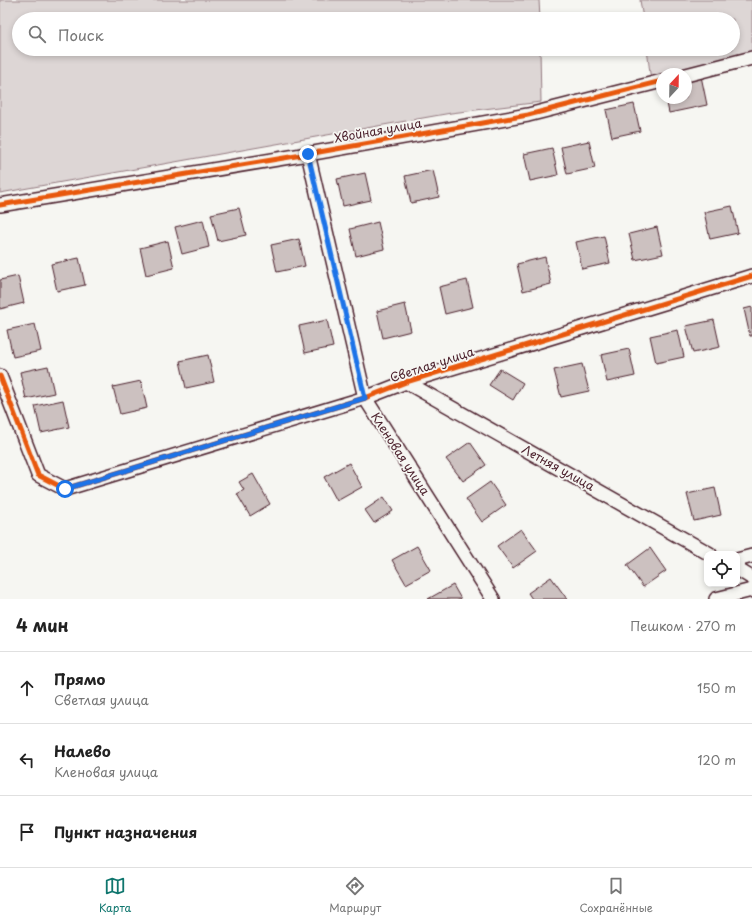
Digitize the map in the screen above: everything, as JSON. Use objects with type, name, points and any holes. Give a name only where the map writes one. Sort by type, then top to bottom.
[{"type":"street","points":[[692,73],[752,58]]},
{"type":"street","name":"Хвойная улица","points":[[0,205],[308,154],[528,115],[656,83]]},
{"type":"street","name":"Кленовая улица","points":[[308,154],[365,398],[493,599]]},
{"type":"street","name":"Светлая улица","points":[[0,376],[38,475],[65,489],[365,398],[406,382],[752,276]]},
{"type":"street","name":"Летняя улица","points":[[406,382],[705,551]]},
{"type":"street","points":[[740,559],[752,556]]},
{"type":"street","points":[[740,571],[752,578]]},
{"type":"street","points":[[716,599],[752,590]]},
{"type":"shaded area","points":[[0,0],[539,0],[540,12],[12,12],[12,56],[540,56],[541,102],[451,113],[0,193]]},
{"type":"shaded area","points":[[640,0],[752,0],[752,53],[692,70],[692,68],[656,68],[656,80],[651,81],[648,56],[740,56],[740,12],[642,12]]},
{"type":"building","points":[[701,76],[707,105],[669,113],[667,104],[692,104],[692,78]]},
{"type":"building","points":[[634,104],[640,131],[612,137],[606,110]]},
{"type":"building","points":[[589,141],[595,168],[567,174],[561,147]]},
{"type":"building","points":[[552,148],[558,175],[530,181],[524,154]]},
{"type":"building","points":[[433,170],[439,197],[411,203],[405,176]]},
{"type":"building","points":[[365,173],[371,200],[343,206],[337,179]]},
{"type":"building","points":[[732,206],[738,233],[710,239],[704,212]]},
{"type":"building","points":[[239,208],[246,235],[218,241],[211,214]]},
{"type":"building","points":[[203,220],[209,247],[182,254],[175,227]]},
{"type":"building","points":[[378,222],[384,249],[356,256],[350,229]]},
{"type":"building","points":[[657,227],[663,254],[635,260],[629,234]]},
{"type":"building","points":[[604,236],[610,263],[582,269],[576,242]]},
{"type":"building","points":[[299,239],[305,266],[277,272],[271,245]]},
{"type":"building","points":[[168,241],[174,268],[146,275],[140,248]]},
{"type":"building","points":[[545,257],[551,284],[523,291],[517,264]]},
{"type":"building","points":[[79,258],[85,285],[57,291],[51,264]]},
{"type":"building","points":[[18,276],[24,303],[0,309],[0,280]]},
{"type":"building","points":[[467,280],[473,307],[445,314],[439,287]]},
{"type":"building","points":[[405,304],[411,331],[383,338],[377,311]]},
{"type":"building","points":[[752,307],[752,336],[750,336],[744,309]]},
{"type":"building","points":[[327,320],[333,347],[305,353],[299,326]]},
{"type":"building","points":[[714,320],[720,347],[693,353],[686,326]]},
{"type":"building","points":[[35,324],[41,351],[13,357],[7,330]]},
{"type":"building","points":[[678,330],[684,357],[656,363],[650,336]]},
{"type":"building","points":[[629,349],[635,376],[607,382],[601,355]]},
{"type":"building","points":[[208,355],[214,382],[186,388],[180,361]]},
{"type":"building","points":[[582,364],[589,391],[561,397],[554,370]]},
{"type":"building","points":[[48,366],[54,393],[26,399],[20,372]]},
{"type":"building","points":[[500,369],[523,383],[513,400],[489,385]]},
{"type":"building","points":[[141,381],[147,408],[120,414],[113,387]]},
{"type":"building","points":[[63,400],[69,427],[41,433],[35,406]]},
{"type":"building","points":[[470,442],[486,465],[463,481],[446,459]]},
{"type":"building","points":[[349,463],[362,487],[337,501],[324,477]]},
{"type":"building","points":[[253,474],[270,504],[250,516],[237,494],[244,490],[239,482]]},
{"type":"building","points":[[490,482],[506,505],[482,522],[466,499]]},
{"type":"building","points":[[715,488],[721,515],[694,521],[687,494]]},
{"type":"building","points":[[384,497],[393,511],[374,523],[365,510]]},
{"type":"building","points":[[521,529],[537,551],[513,568],[497,546]]},
{"type":"building","points":[[417,546],[431,570],[406,584],[392,560]]},
{"type":"building","points":[[650,548],[666,571],[643,587],[627,565]]},
{"type":"building","points":[[551,577],[567,599],[532,599],[528,593]]},
{"type":"building","points":[[453,585],[461,599],[428,599]]},
{"type":"cycle path","points":[[0,205],[308,154],[528,115],[656,83]]},
{"type":"cycle path","points":[[0,376],[38,475],[65,489],[365,398],[406,382],[752,276]]},
{"type":"route","points":[[65,489],[365,398],[308,154]]}]
